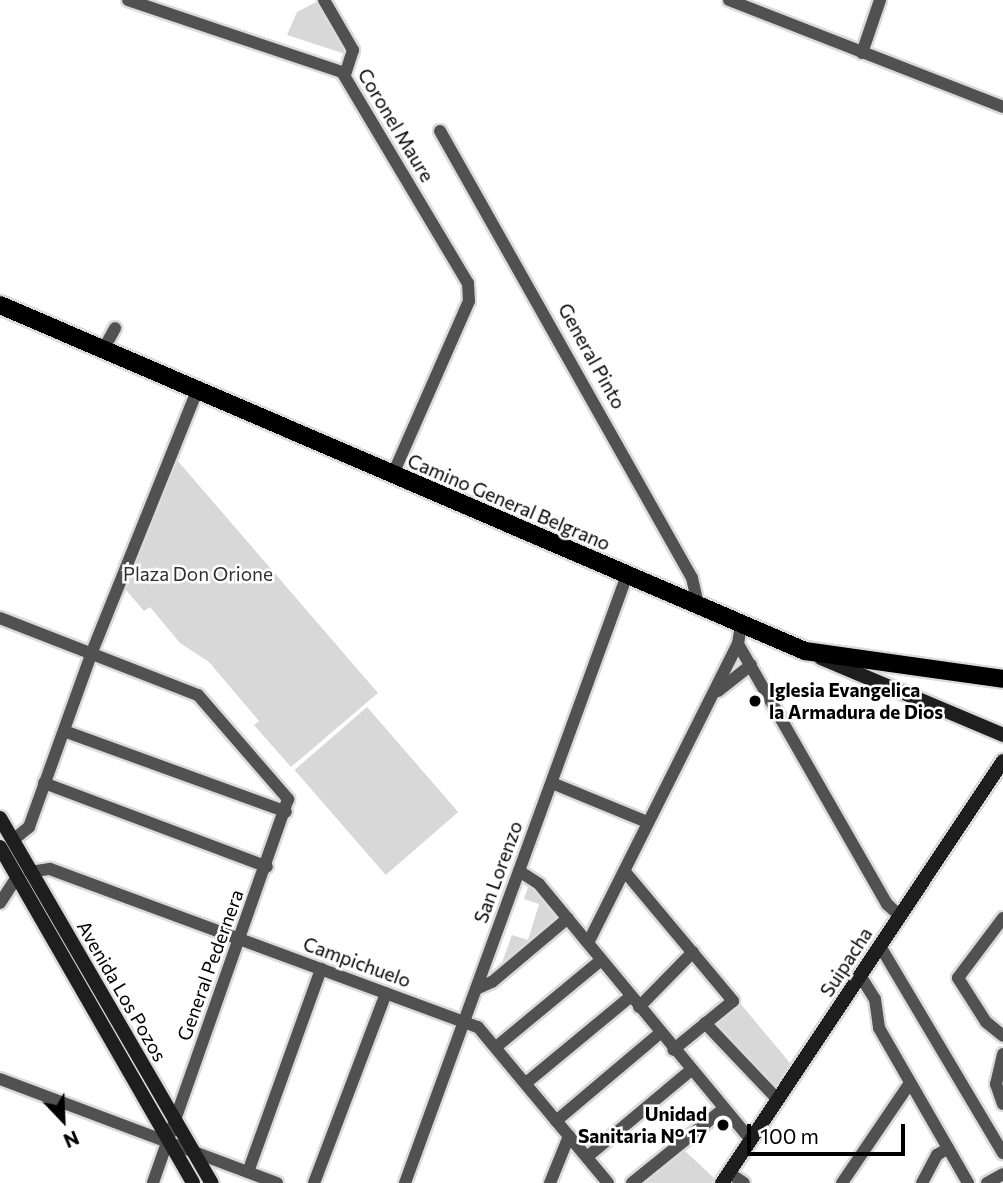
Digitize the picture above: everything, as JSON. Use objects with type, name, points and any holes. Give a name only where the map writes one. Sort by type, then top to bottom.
[{"type":"main road","name":"Camino General Belgrano","points":[[0,305],[392,476],[805,651]]},
{"type":"main road","points":[[805,651],[1003,679]]},
{"type":"street","name":"Coronel Maure","points":[[128,0],[345,74],[468,283],[469,301],[392,476]]},
{"type":"street","points":[[324,0],[353,50],[345,74]]},
{"type":"street","points":[[729,0],[1003,107]]},
{"type":"street","points":[[862,52],[880,0]]},
{"type":"street","name":"General Pinto","points":[[440,131],[686,567],[698,604]]},
{"type":"street","points":[[103,350],[116,328]]},
{"type":"street","points":[[6,843],[29,827],[92,652],[197,391]]},
{"type":"street","name":"San Lorenzo","points":[[405,1183],[627,575]]},
{"type":"street","points":[[0,618],[198,695],[287,806]]},
{"type":"street","points":[[588,943],[626,873],[647,822],[738,644],[741,625]]},
{"type":"street","points":[[738,644],[887,904],[899,915]]},
{"type":"street","name":"Camino General Belgrano","points":[[805,651],[1003,735]]},
{"type":"street","points":[[713,695],[751,665]]},
{"type":"street","points":[[64,731],[287,806]]},
{"type":"street","name":"Suipacha","points":[[725,1178],[1003,761]]},
{"type":"street","points":[[44,783],[267,867]]},
{"type":"street","points":[[552,783],[647,822]]},
{"type":"street","name":"General Pedernera","points":[[153,1183],[287,806]]},
{"type":"street","name":"Avenida Los Pozos","points":[[0,818],[6,843],[168,1142],[193,1183]]},
{"type":"street","name":"Campichuelo","points":[[23,874],[50,869],[483,1030],[608,1183]]},
{"type":"street","points":[[519,871],[539,884],[722,1110],[750,1139]]},
{"type":"street","points":[[626,873],[733,1001],[673,1049]]},
{"type":"street","points":[[0,903],[23,874]]},
{"type":"street","name":"Avenida Los Pozos","points":[[23,874],[212,1183]]},
{"type":"street","points":[[476,989],[492,982],[568,918]]},
{"type":"street","points":[[1003,918],[958,974],[986,1022],[1003,1036]]},
{"type":"street","points":[[880,946],[1003,1153]]},
{"type":"street","points":[[639,1007],[693,952]]},
{"type":"street","points":[[496,1047],[601,960]]},
{"type":"street","points":[[248,1172],[321,969]]},
{"type":"street","points":[[861,977],[874,999],[879,1028],[968,1183]]},
{"type":"street","points":[[314,1183],[386,993]]},
{"type":"street","points":[[526,1083],[631,996]]},
{"type":"street","points":[[705,1023],[777,1099]]},
{"type":"street","points":[[556,1121],[660,1033]]},
{"type":"street","points":[[1003,1054],[996,1084],[1003,1104]]},
{"type":"street","points":[[587,1157],[690,1071]]},
{"type":"street","points":[[0,1079],[277,1183]]},
{"type":"street","points":[[842,1183],[910,1083]]},
{"type":"street","points":[[632,1183],[722,1110]]},
{"type":"street","points":[[550,1183],[569,1136]]},
{"type":"street","points":[[922,1183],[937,1156],[948,1148]]},
{"type":"street","points":[[987,1183],[1003,1174]]},
{"type":"street","points":[[725,1178],[744,1183]]},
{"type":"green space","points":[[320,0],[348,48],[345,54],[287,35],[297,12]]},
{"type":"green space","name":"Plaza Don Orione","points":[[177,460],[378,693],[291,767],[254,725],[259,721],[209,662],[180,643],[150,607],[144,611],[126,590]]},
{"type":"green space","points":[[367,707],[458,812],[386,875],[295,770]]},
{"type":"green space","points":[[529,884],[563,918],[499,971],[512,935],[528,940],[539,904],[524,899]]},
{"type":"green space","points":[[739,1002],[790,1063],[774,1089],[711,1024]]},
{"type":"green space","points":[[683,1149],[715,1179],[712,1183],[639,1183]]},
{"type":"place","name":"Iglesia Evangelica la Armadura de Dios","points":[[755,701]]},
{"type":"place","name":"Unidad Sanitaria N° 17","points":[[723,1125]]}]
